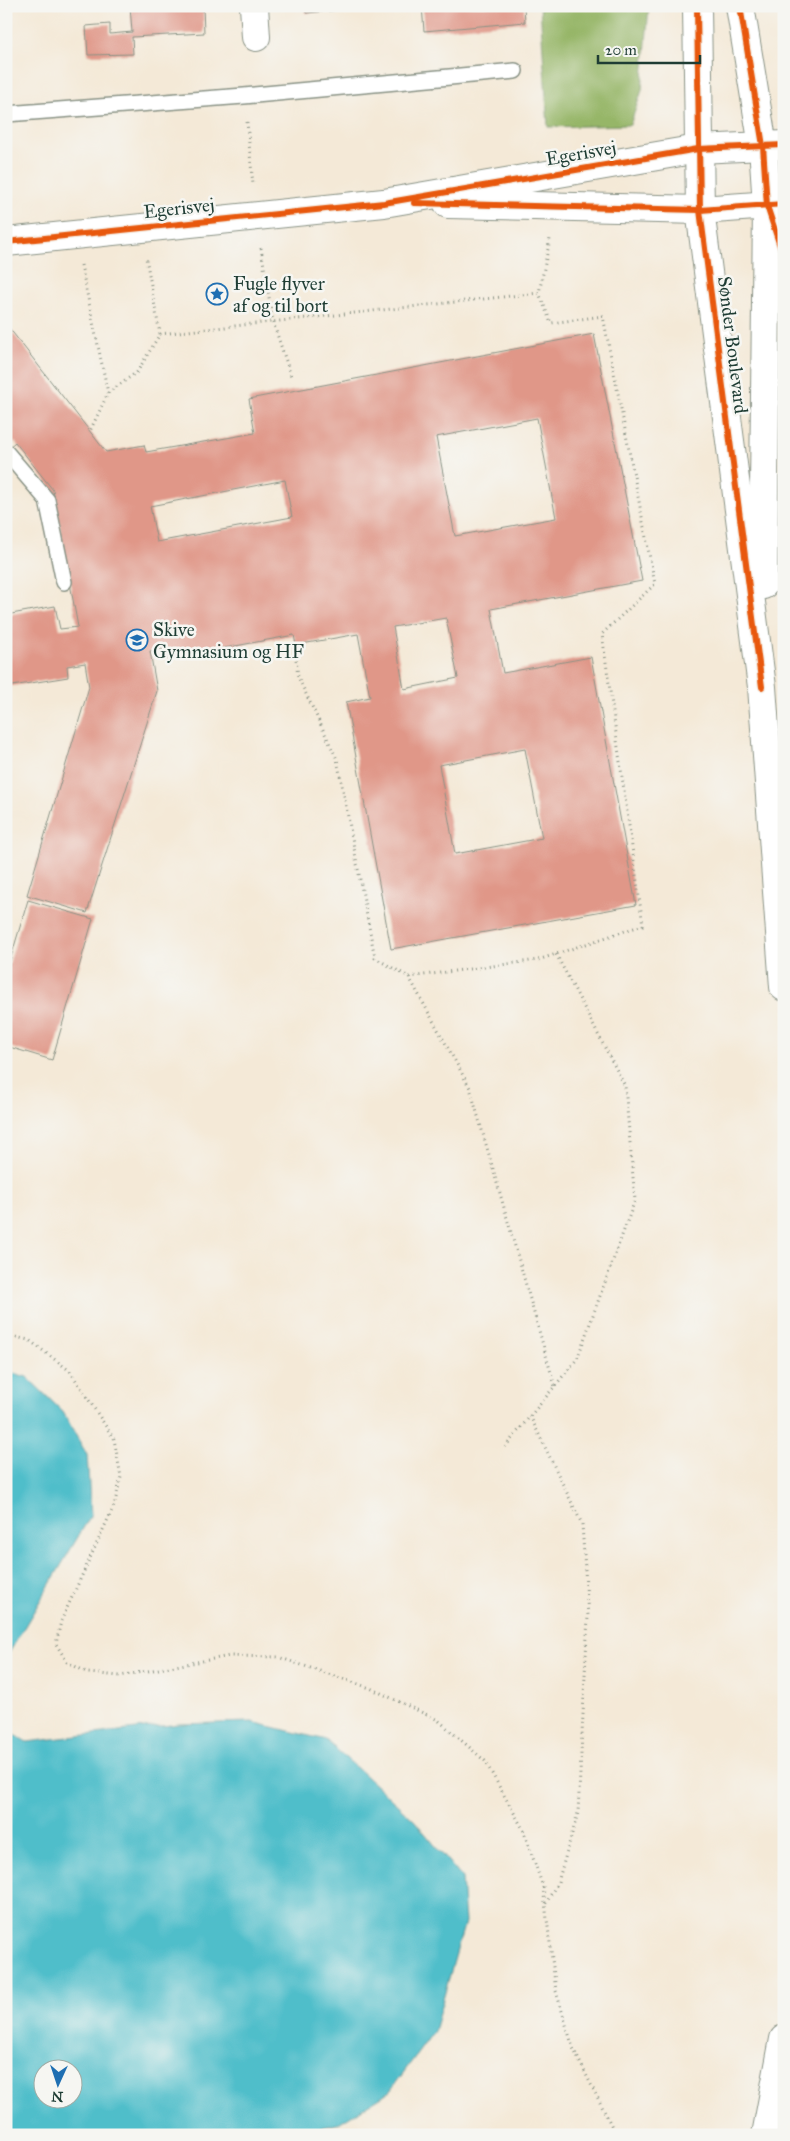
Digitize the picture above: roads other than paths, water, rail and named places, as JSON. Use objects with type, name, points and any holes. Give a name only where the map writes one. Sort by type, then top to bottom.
[{"type":"street","points":[[254,6],[256,37]]},
{"type":"street","name":"Sønder Boulevard","points":[[697,6],[700,210],[762,687],[784,987]]},
{"type":"street","name":"Sønder Boulevard","points":[[740,6],[774,145],[775,205],[762,687]]},
{"type":"street","name":"Egerisvej","points":[[7,239],[75,235],[384,203],[698,148],[774,145]]},
{"type":"street","name":"Egerisvej","points":[[384,203],[700,210],[775,205]]},
{"type":"street","points":[[766,2135],[784,2038]]},
{"type":"street","points":[[777,2135],[784,2060]]},
{"type":"lane","points":[[6,114],[244,96],[515,71]]},
{"type":"lane","points":[[6,452],[47,500],[64,582]]},
{"type":"water","points":[[6,1371],[27,1377],[63,1412],[87,1455],[91,1515],[6,1658]]},
{"type":"water","points":[[252,1722],[326,1740],[414,1820],[462,1878],[465,1922],[434,2031],[390,2091],[337,2124],[287,2135],[6,2135],[6,1730],[27,1742],[179,1724]]},
{"type":"place","name":"Fugle flyver af og til bort","points":[[217,294]]},
{"type":"place","name":"Skive Gymnasium og HF","points":[[137,640]]}]
